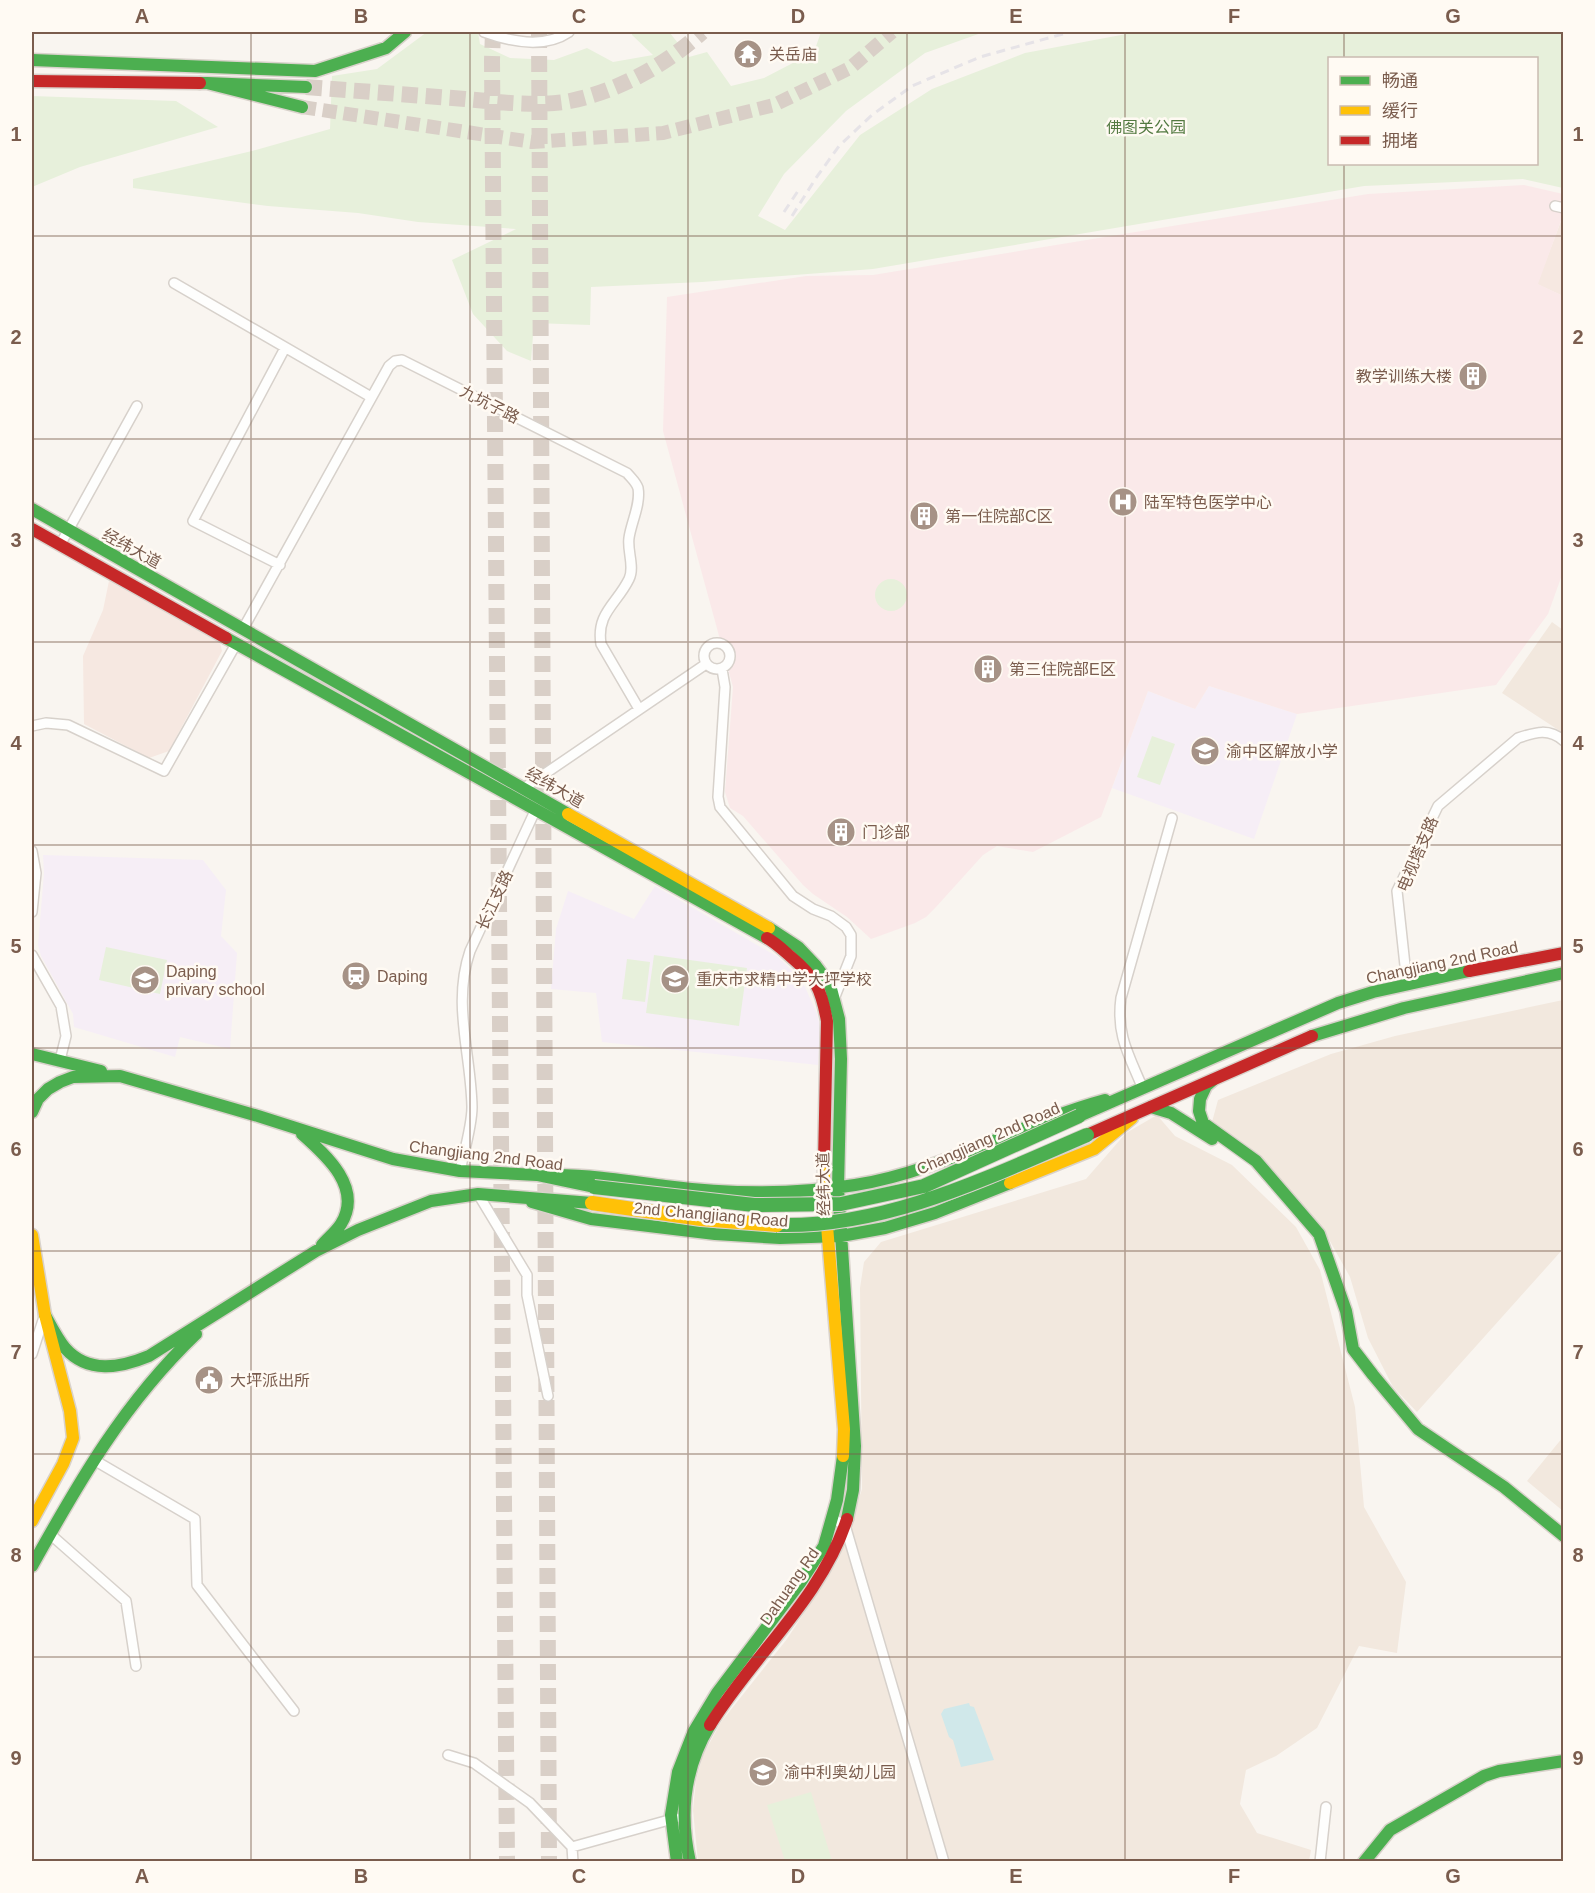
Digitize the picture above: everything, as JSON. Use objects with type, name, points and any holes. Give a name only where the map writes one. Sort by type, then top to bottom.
[{"type":"main road","points":[[32,60],[315,71],[386,48],[405,32]]},
{"type":"main road","points":[[32,81],[74,80],[306,87]]},
{"type":"main road","points":[[207,83],[302,107]]},
{"type":"main road","name":"经纬大道","points":[[32,509],[777,932],[798,947],[830,985],[841,1038],[831,1189]]},
{"type":"main road","name":"经纬大道","points":[[32,529],[774,942],[809,972],[819,988],[827,1020],[831,1189],[835,1237]]},
{"type":"main road","name":"Changjiang 2nd Road","points":[[32,1112],[38,1099],[60,1082],[73,1077],[120,1076],[393,1160],[460,1171],[537,1175],[594,1187],[754,1205],[841,1204],[924,1186],[1304,1017],[1371,993],[1563,953]]},
{"type":"main road","name":"Changjiang 2nd Road","points":[[45,1315],[63,1346],[79,1360],[91,1365],[111,1367],[131,1363],[149,1356],[316,1251],[358,1230],[431,1201],[478,1194],[592,1203],[722,1221],[808,1224],[848,1220],[944,1195],[1310,1037],[1381,1013],[1563,973]]},
{"type":"main road","points":[[32,1054],[120,1076]]},
{"type":"main road","points":[[1213,1080],[1206,1086],[1200,1099],[1199,1111],[1203,1123],[1251,1157],[1319,1234],[1346,1311],[1353,1349],[1418,1429],[1504,1487],[1563,1536]]},
{"type":"main road","name":"2nd Changjiang Road","points":[[537,1175],[596,1175],[667,1186],[736,1190],[831,1189],[883,1180],[922,1170],[1075,1107],[1130,1095]]},
{"type":"main road","points":[[1146,1109],[1163,1110],[1180,1118],[1272,1180]]},
{"type":"main road","name":"2nd Changjiang Road","points":[[507,1195],[591,1219],[715,1234],[780,1238],[835,1237],[885,1228],[944,1209],[1094,1149],[1146,1109]]},
{"type":"main road","name":"Changjiang 2nd Road","points":[[297,1129],[329,1159],[347,1188],[347,1207],[341,1223],[316,1251]]},
{"type":"main road","points":[[883,1180],[872,1186],[864,1205],[868,1217],[885,1228]]},
{"type":"main road","points":[[32,1235],[45,1315],[70,1411],[73,1438],[63,1464],[32,1521]]},
{"type":"main road","name":"Dahuang Rd","points":[[690,1862],[684,1827],[678,1818],[674,1790],[680,1763],[691,1734],[708,1704],[806,1572],[839,1522],[849,1512],[856,1470],[855,1431],[835,1237]]},
{"type":"main road","name":"Changjiang 2nd Road","points":[[32,1566],[94,1460],[125,1413],[157,1371],[227,1307]]},
{"type":"main road","points":[[1364,1862],[1390,1830],[1484,1776],[1499,1771],[1563,1761]]},
{"type":"main road","name":"Dahuang Rd","points":[[677,1862],[671,1826],[678,1818]]},
{"type":"street","points":[[484,32],[518,42],[558,39],[569,32]]},
{"type":"street","points":[[174,283],[371,397]]},
{"type":"street","points":[[280,566],[193,521],[285,348]]},
{"type":"street","name":"九坑子路","points":[[243,629],[389,366],[395,361],[402,360],[627,473],[634,481],[638,488],[638,497],[628,540],[630,578],[604,615],[599,633],[601,644],[639,710]]},
{"type":"street","points":[[60,545],[137,405]]},
{"type":"street","points":[[32,726],[57,723],[68,725],[164,771],[236,644]]},
{"type":"street","points":[[712,644],[722,644],[728,650],[730,659],[722,669],[713,669],[706,664],[704,657],[706,649],[712,644]]},
{"type":"street","points":[[524,788],[706,664]]},
{"type":"street","points":[[722,669],[725,687],[718,797],[720,807],[793,896],[807,906],[840,921],[851,935],[851,956],[827,1020]]},
{"type":"street","name":"电视塔支路","points":[[1407,984],[1397,891],[1438,806],[1518,738],[1534,732],[1555,733],[1563,741]]},
{"type":"street","name":"长江支路","points":[[460,1171],[472,1109],[461,992],[463,969],[535,811]]},
{"type":"street","points":[[1143,1089],[1122,1036],[1119,1018],[1121,998],[1172,818]]},
{"type":"street","points":[[32,850],[36,873],[32,912]]},
{"type":"street","points":[[32,955],[61,1006],[66,1028],[60,1060]]},
{"type":"street","points":[[478,1194],[527,1275],[527,1295],[548,1396]]},
{"type":"street","points":[[32,1354],[45,1315]]},
{"type":"street","points":[[94,1460],[195,1520],[197,1586],[294,1711]]},
{"type":"street","points":[[839,1522],[944,1862]]},
{"type":"street","points":[[50,1534],[126,1601],[136,1666]]},
{"type":"street","points":[[448,1755],[474,1763],[530,1803],[572,1847],[573,1862]]},
{"type":"street","points":[[1320,1862],[1326,1807]]},
{"type":"street","points":[[572,1847],[678,1818]]},
{"type":"shaded area","name":"陆军特色医学中心","points":[[1524,185],[1563,194],[1563,215],[1538,284],[1563,296],[1563,572],[1548,614],[1496,685],[1297,714],[1209,686],[1195,709],[1148,691],[1101,817],[1033,852],[997,846],[983,855],[926,917],[871,939],[847,917],[803,885],[743,816],[730,808],[725,792],[733,687],[663,431],[667,297],[806,276],[873,275],[1368,194]]},
{"type":"shaded area","points":[[1563,216],[1563,296],[1537,284]]},
{"type":"shaded area","points":[[109,581],[220,643],[222,651],[169,751],[149,758],[84,724],[83,656],[103,610]]},
{"type":"shaded area","points":[[1552,622],[1563,630],[1563,733],[1502,693]]},
{"type":"shaded area","name":"渝中区解放小学","points":[[1209,686],[1297,714],[1254,839],[1112,788],[1148,691],[1195,709]]},
{"type":"shaded area","name":"Daping privary school","points":[[43,855],[203,860],[226,890],[221,936],[237,953],[230,1049],[180,1037],[175,1057],[74,1027],[73,1014],[41,956],[38,945],[44,873]]},
{"type":"shaded area","name":"重庆市求精中学大坪学校","points":[[655,886],[778,957],[793,972],[805,987],[817,1014],[820,1027],[818,1065],[602,1042],[596,993],[551,989],[556,929],[568,891],[634,919]]},
{"type":"shaded area","points":[[1563,1000],[1563,1249],[1417,1412],[1393,1387],[1368,1338],[1350,1277],[1326,1234],[1268,1172],[1212,1122],[1218,1100],[1331,1054],[1395,1036]]},
{"type":"shaded area","points":[[1157,1115],[1175,1136],[1232,1165],[1296,1227],[1320,1270],[1355,1407],[1364,1507],[1406,1582],[1397,1653],[1359,1646],[1317,1728],[1276,1756],[1246,1770],[1240,1804],[1257,1833],[1311,1850],[1309,1861],[698,1862],[693,1810],[696,1780],[703,1755],[721,1722],[787,1639],[839,1559],[862,1489],[860,1288],[864,1262],[881,1242],[1086,1179],[1126,1133]]},
{"type":"shaded area","points":[[1563,1437],[1563,1511],[1527,1481]]},
{"type":"green space","name":"佛图关公园","points":[[427,32],[478,32],[480,44],[510,58],[554,60],[587,48],[613,62],[653,55],[632,35],[632,32],[671,32],[689,57],[707,52],[731,86],[764,78],[814,52],[821,32],[984,32],[925,53],[846,111],[784,174],[758,216],[785,230],[860,135],[932,89],[1025,53],[1137,32],[1563,32],[1563,188],[1523,179],[1364,186],[873,269],[702,282],[591,287],[590,325],[534,323],[531,361],[507,351],[473,314],[452,260],[516,229],[418,222],[358,213],[268,206],[133,188],[133,179],[252,151],[330,129],[332,76],[377,69]]},
{"type":"green space","points":[[32,96],[176,101],[218,127],[80,167],[32,187]]},
{"type":"green space","points":[[891,579],[902,584],[907,595],[902,606],[891,611],[880,606],[875,595],[880,584]]},
{"type":"green space","points":[[1152,736],[1175,744],[1160,785],[1137,777]]},
{"type":"green space","points":[[106,947],[167,960],[160,994],[99,980]]},
{"type":"green space","points":[[654,955],[747,968],[739,1026],[646,1013]]},
{"type":"green space","points":[[627,959],[650,962],[645,1002],[622,999]]},
{"type":"green space","points":[[811,1792],[832,1861],[785,1861],[767,1805]]},
{"type":"water","points":[[969,1703],[974,1707],[994,1760],[961,1767],[953,1740],[949,1737],[941,1714],[944,1709]]},
{"type":"tunnel","points":[[493,32],[507,1862]]},
{"type":"tunnel","points":[[539,32],[549,1862]]},
{"type":"tunnel","points":[[306,87],[504,103],[558,103],[606,91],[640,75],[673,55],[702,32]]},
{"type":"tunnel","points":[[302,107],[532,142],[663,133],[774,105],[850,68],[892,32]]},
{"type":"railway","points":[[792,216],[839,146],[872,115],[912,86],[980,57],[1070,32]]},
{"type":"railway","points":[[784,212],[798,191]]},
{"type":"traffic: fast","points":[[32,60],[315,71],[386,48],[405,32]]},
{"type":"traffic: fast","points":[[200,83],[302,107]]},
{"type":"traffic: fast","points":[[207,83],[306,87]]},
{"type":"traffic: fast","points":[[32,509],[568,814]]},
{"type":"traffic: fast","points":[[226,638],[767,938]]},
{"type":"traffic: fast","points":[[769,928],[798,947],[816,966],[830,985],[839,1019],[841,1059],[838,1188],[855,1446],[853,1490],[847,1519]]},
{"type":"traffic: fast","points":[[1079,1116],[1338,1003],[1373,992],[1469,971]]},
{"type":"traffic: fast","points":[[1312,1036],[1404,1008],[1564,973]]},
{"type":"traffic: fast","points":[[32,1054],[101,1071]]},
{"type":"traffic: fast","points":[[32,1112],[38,1099],[60,1082],[73,1077],[120,1076],[258,1116],[393,1159],[460,1171],[537,1175],[594,1187]]},
{"type":"traffic: fast","points":[[1213,1080],[1206,1086],[1200,1099],[1199,1111],[1203,1123],[1256,1161],[1319,1234],[1346,1311],[1353,1349],[1373,1375],[1418,1429],[1504,1487],[1564,1536]]},
{"type":"traffic: fast","points":[[556,1175],[597,1177],[688,1189],[736,1192],[784,1192],[855,1185],[919,1169],[1042,1121],[1105,1100]]},
{"type":"traffic: fast","points":[[1151,1107],[1171,1113],[1212,1139]]},
{"type":"traffic: fast","points":[[594,1187],[754,1205],[841,1204],[924,1186],[1079,1116]]},
{"type":"traffic: fast","points":[[302,1134],[322,1152],[339,1174],[348,1198],[347,1211],[341,1224],[322,1245]]},
{"type":"traffic: fast","points":[[777,1225],[818,1224],[897,1209],[975,1183],[1087,1135]]},
{"type":"traffic: fast","points":[[532,1202],[591,1219],[715,1234],[780,1238],[841,1236],[885,1228],[935,1213],[1010,1183]]},
{"type":"traffic: fast","points":[[45,1315],[62,1344],[74,1356],[94,1365],[116,1366],[149,1356],[316,1251],[358,1230],[431,1201],[478,1194],[592,1203]]},
{"type":"traffic: fast","points":[[32,1566],[86,1473],[125,1415],[170,1360],[196,1334]]},
{"type":"traffic: fast","points":[[677,1862],[671,1815],[678,1772],[694,1731],[717,1693],[800,1583],[824,1546],[837,1500],[843,1456]]},
{"type":"traffic: fast","points":[[690,1862],[685,1826],[686,1792],[694,1758],[710,1725]]},
{"type":"traffic: fast","points":[[1364,1862],[1390,1830],[1484,1776],[1499,1771],[1564,1761]]},
{"type":"traffic: slow","points":[[568,814],[769,928]]},
{"type":"traffic: slow","points":[[1010,1183],[1094,1149],[1132,1118]]},
{"type":"traffic: slow","points":[[824,1162],[824,1190],[844,1429],[843,1456]]},
{"type":"traffic: slow","points":[[592,1203],[701,1219],[777,1225]]},
{"type":"traffic: slow","points":[[32,1235],[45,1315],[70,1411],[73,1438],[63,1464],[32,1521]]},
{"type":"traffic: jam","points":[[32,81],[200,83]]},
{"type":"traffic: jam","points":[[32,529],[226,638]]},
{"type":"traffic: jam","points":[[767,938],[806,971],[820,992],[827,1021],[824,1162]]},
{"type":"traffic: jam","points":[[1469,971],[1564,953]]},
{"type":"traffic: jam","points":[[1087,1135],[1312,1036]]},
{"type":"traffic: jam","points":[[710,1725],[727,1699],[804,1601],[821,1575],[847,1519]]},
{"type":"place","name":"关岳庙","points":[[748,54]]},
{"type":"place","name":"教学训练大楼","points":[[1473,376]]},
{"type":"place","name":"陆军特色医学中心","points":[[1123,502]]},
{"type":"place","name":"第一住院部C区","points":[[924,516]]},
{"type":"place","name":"第三住院部E区","points":[[988,669]]},
{"type":"place","name":"渝中区解放小学","points":[[1205,751]]},
{"type":"place","name":"门诊部","points":[[841,832]]},
{"type":"place","name":"Daping","points":[[356,976]]},
{"type":"place","name":"重庆市求精中学大坪学校","points":[[675,979]]},
{"type":"place","name":"Daping privary school","points":[[145,980]]},
{"type":"place","name":"大坪派出所","points":[[209,1380]]},
{"type":"place","name":"渝中利奥幼儿园","points":[[763,1772]]}]
